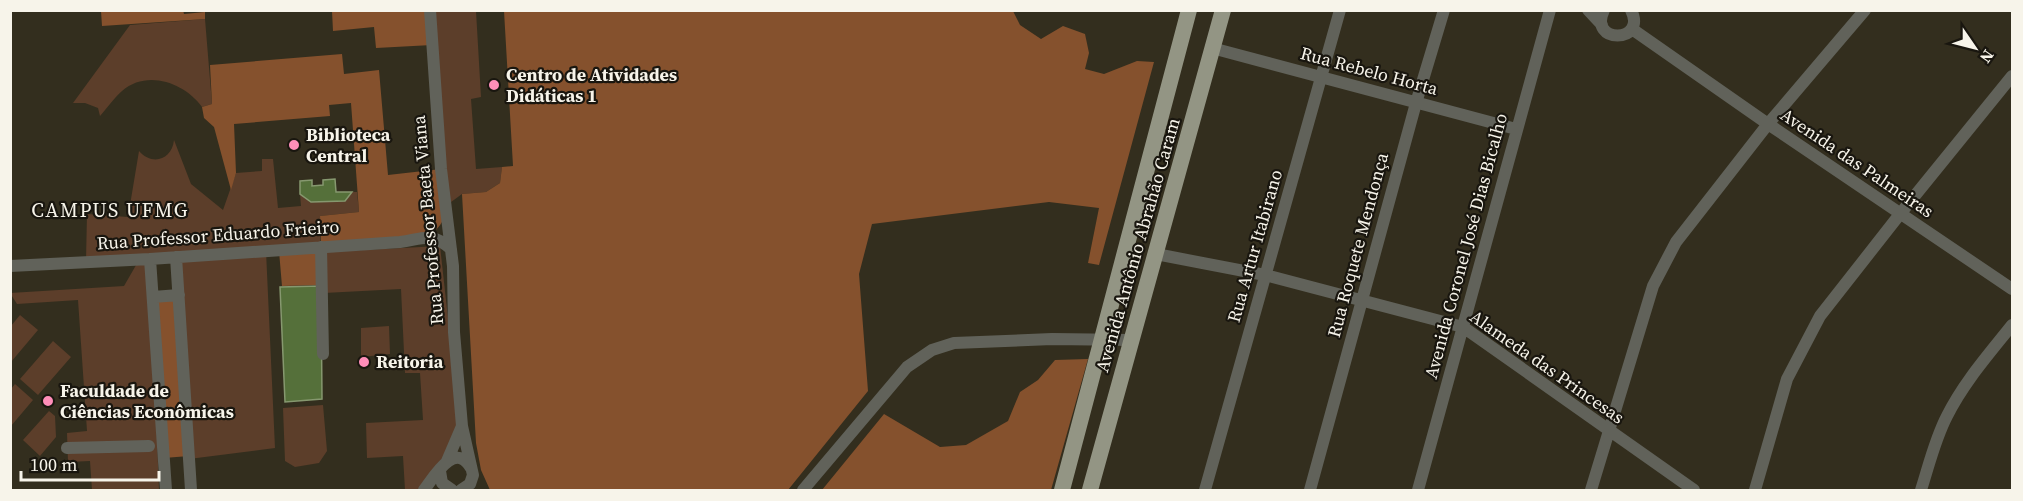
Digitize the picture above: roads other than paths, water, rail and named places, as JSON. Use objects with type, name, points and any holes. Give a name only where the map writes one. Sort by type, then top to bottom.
[{"type":"main road","name":"Avenida Antônio Abrahão Caram","points":[[1062,490],[1189,10]]},
{"type":"main road","name":"Avenida Antônio Abrahão Caram","points":[[1090,490],[1222,10]]},
{"type":"street","name":"Rua Professor Baeta Viana","points":[[430,10],[441,169],[450,245],[462,426],[472,475]]},
{"type":"street","name":"Rua Artur Itabirano","points":[[1205,490],[1340,10]]},
{"type":"street","name":"Rua Roquete Mendonça","points":[[1310,490],[1416,103],[1444,10]]},
{"type":"street","name":"Avenida Coronel José Dias Bicalho","points":[[1418,490],[1550,10]]},
{"type":"street","points":[[1588,10],[1602,25]]},
{"type":"street","points":[[1591,490],[1653,286],[1676,242],[1768,124],[1865,10]]},
{"type":"street","points":[[1602,25],[1604,11]]},
{"type":"street","name":"Avenida das Palmeiras","points":[[1602,25],[1608,34],[1613,36],[1632,21],[1683,65],[1900,214],[2013,288]]},
{"type":"street","name":"Rua Rebelo Horta","points":[[1212,48],[1516,129]]},
{"type":"street","points":[[1755,490],[1787,378],[1820,316],[2013,76]]},
{"type":"street","points":[[428,236],[437,231],[447,212]]},
{"type":"street","points":[[428,236],[450,245]]},
{"type":"street","name":"Rua Professor Eduardo Frieiro","points":[[10,266],[400,242],[428,236]]},
{"type":"street","points":[[321,247],[323,354]]},
{"type":"street","name":"Alameda das Princesas","points":[[1155,254],[1265,275],[1463,327],[1694,490]]},
{"type":"street","points":[[176,257],[192,490]]},
{"type":"street","points":[[150,259],[166,490]]},
{"type":"street","points":[[153,297],[179,295]]},
{"type":"street","points":[[1921,490],[1948,415],[1973,374],[2013,326]]},
{"type":"street","points":[[803,490],[908,367],[932,350],[954,343],[1052,339],[1132,340]]},
{"type":"street","name":"Rua Professor Baeta Viana","points":[[424,490],[444,466],[462,426]]},
{"type":"street","points":[[67,448],[149,446]]},
{"type":"street","points":[[446,490],[442,483],[444,466],[459,458],[469,464],[472,475],[481,490]]},
{"type":"street","points":[[461,490],[467,488],[472,475]]},
{"type":"place","name":"Centro de Atividades Didáticas 1","points":[[494,85]]},
{"type":"place","name":"Biblioteca Central","points":[[294,145]]},
{"type":"place","name":"Reitoria","points":[[364,362]]},
{"type":"place","name":"Faculdade de Ciências Econômicas","points":[[48,401]]},
{"type":"district","name":"CAMPUS UFMG","points":[[110,210]]}]
